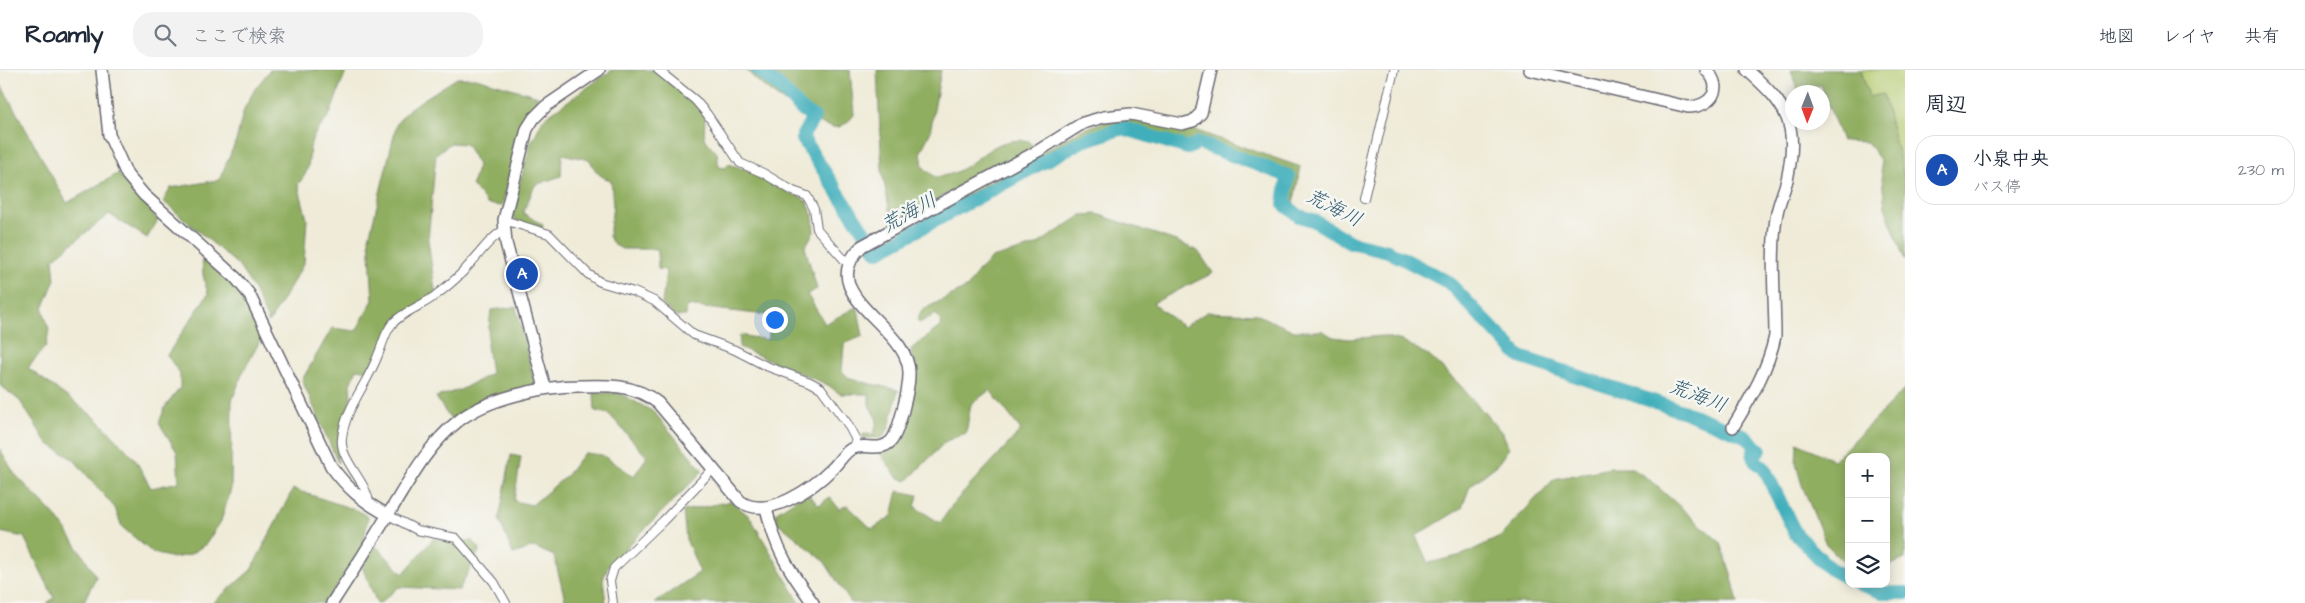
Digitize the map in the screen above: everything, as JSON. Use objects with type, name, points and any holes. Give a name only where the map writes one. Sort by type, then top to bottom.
[{"type":"street","points":[[102,70],[109,135],[127,175],[144,195],[236,278],[249,294],[331,466],[348,488],[369,505],[417,530],[456,538],[494,582],[506,603]]},
{"type":"street","points":[[545,388],[504,225],[522,146],[534,118],[546,106],[598,70]]},
{"type":"street","points":[[658,70],[695,100],[740,162],[793,191],[807,196],[814,209],[817,229],[848,264]]},
{"type":"street","points":[[332,603],[430,449],[458,421],[490,405],[545,388],[593,385],[627,388],[643,393],[658,403],[712,470],[740,502],[748,507],[766,508],[802,491],[822,478],[849,449],[882,446],[892,440],[908,385],[909,369],[901,348],[884,328],[867,313],[849,285],[847,278],[848,264],[853,254],[862,246],[1038,151],[1083,123],[1104,117],[1131,114],[1182,124],[1193,121],[1201,113],[1211,70]]},
{"type":"street","points":[[1364,198],[1394,70]]},
{"type":"street","points":[[1530,70],[1688,107],[1702,106],[1709,102],[1713,96],[1713,82],[1706,70]]},
{"type":"street","points":[[1733,427],[1762,378],[1771,356],[1775,336],[1775,235],[1777,212],[1791,157],[1792,137],[1783,108],[1775,95],[1747,70]]},
{"type":"street","points":[[369,505],[370,501],[364,487],[342,448],[342,439],[346,421],[378,356],[384,336],[393,323],[433,298],[450,283],[468,266],[504,225]]},
{"type":"street","points":[[504,225],[550,234],[588,274],[600,282],[634,292],[654,301],[694,335],[735,350],[766,366],[822,388],[847,423],[855,438],[856,447]]},
{"type":"street","points":[[613,603],[610,581],[614,568],[712,470]]},
{"type":"street","points":[[766,508],[783,560],[814,603]]},
{"type":"green space","points":[[270,70],[347,70],[330,114],[312,140],[308,167],[298,184],[307,219],[304,263],[269,323],[253,288],[238,265],[163,201],[171,188],[219,180],[236,141],[244,109],[255,89]]},
{"type":"green space","points":[[612,70],[654,70],[694,103],[705,116],[704,138],[717,153],[719,167],[725,168],[729,164],[753,172],[808,203],[813,217],[814,232],[805,247],[817,289],[807,294],[825,324],[856,307],[858,309],[863,336],[844,344],[842,371],[850,379],[898,390],[889,428],[882,438],[862,438],[862,434],[874,434],[877,420],[869,405],[869,394],[840,394],[828,385],[739,347],[740,335],[767,340],[775,316],[687,306],[686,316],[674,316],[662,304],[666,270],[658,269],[658,249],[622,249],[613,244],[609,236],[613,206],[611,180],[598,173],[590,160],[562,154],[561,176],[535,185],[523,213],[543,225],[542,229],[515,220],[511,213],[531,143],[544,118]]},
{"type":"green space","points":[[747,70],[850,70],[854,115],[839,127],[831,127],[819,122],[776,96]]},
{"type":"green space","points":[[877,70],[941,70],[930,133],[921,151],[923,167],[935,177],[954,173],[988,150],[1006,142],[1016,140],[1029,141],[1034,147],[892,224],[882,171]]},
{"type":"green space","points":[[1791,70],[1861,70],[1869,97],[1883,94],[1905,181],[1905,261],[1885,207],[1880,160],[1867,142],[1842,141],[1830,109],[1830,85],[1796,85]]},
{"type":"green space","points":[[1861,70],[1905,70],[1905,181],[1883,94],[1869,97]]},
{"type":"green space","points":[[457,78],[476,78],[538,96],[520,132],[502,206],[487,204],[472,185],[478,165],[466,144],[451,143],[436,154],[428,240],[436,297],[393,330],[387,346],[371,371],[357,369],[350,384],[351,397],[337,446],[338,463],[302,380],[332,328],[356,331],[373,300],[369,238],[397,123],[410,108]]},
{"type":"green space","points":[[0,83],[67,203],[119,173],[158,220],[147,238],[109,214],[53,259],[55,279],[43,309],[49,330],[46,346],[28,368],[97,419],[135,459],[151,488],[179,482],[177,452],[159,423],[165,407],[180,388],[180,374],[167,355],[208,294],[203,275],[202,256],[240,292],[261,339],[242,374],[232,401],[231,489],[221,521],[206,544],[189,555],[173,558],[153,553],[122,527],[115,508],[74,460],[47,443],[20,401],[0,385]]},
{"type":"green space","points":[[1131,120],[1197,131],[1301,167],[1293,204],[1288,201],[1291,174],[1199,140],[1188,145],[1123,126],[1081,138],[930,226],[878,250],[875,246],[1081,130],[1107,121]]},
{"type":"green space","points":[[1097,214],[1176,241],[1198,251],[1213,273],[1153,303],[1183,327],[1207,312],[1256,314],[1294,331],[1323,331],[1333,337],[1349,339],[1382,336],[1403,341],[1429,356],[1459,384],[1503,434],[1509,448],[1497,465],[1470,486],[1462,508],[1416,536],[1428,563],[1462,555],[1500,537],[1554,479],[1610,468],[1632,468],[1651,481],[1721,543],[1738,603],[851,603],[824,561],[777,522],[775,513],[806,493],[819,505],[830,497],[839,509],[847,505],[872,529],[892,516],[898,491],[918,495],[915,507],[940,523],[953,504],[1021,430],[990,390],[971,404],[966,433],[946,441],[907,481],[897,477],[879,452],[897,442],[905,417],[913,375],[911,349],[942,325],[936,314],[919,323],[917,320],[922,310],[968,287],[978,271],[992,258],[1035,246],[1082,215]]},
{"type":"green space","points":[[516,307],[535,384],[485,399],[450,419],[436,397],[460,390],[491,374],[487,345],[491,310]]},
{"type":"green space","points":[[1905,389],[1905,559],[1890,565],[1890,453],[1845,453],[1845,563],[1826,544],[1802,485],[1796,464],[1797,443],[1834,460]]},
{"type":"green space","points":[[594,393],[619,393],[654,412],[703,471],[608,566],[603,580],[606,603],[566,603],[554,556],[534,547],[513,554],[499,519],[511,455],[521,457],[514,501],[532,505],[566,476],[584,453],[602,455],[634,476],[647,457],[609,414],[595,411]]},
{"type":"green space","points":[[0,449],[14,473],[58,519],[96,577],[83,603],[47,603],[54,598],[24,537],[0,532]]},
{"type":"green space","points":[[293,489],[359,511],[368,517],[362,550],[325,603],[213,603],[251,570]]},
{"type":"green space","points":[[731,501],[750,517],[800,603],[654,603],[700,572],[686,539],[683,511]]},
{"type":"green space","points":[[433,539],[473,541],[480,549],[459,590],[399,587],[380,603],[377,603],[362,567],[376,546],[403,574]]},
{"type":"waterway","name":"荒海川","points":[[758,70],[780,87],[803,111],[814,117],[803,135],[803,139],[877,252],[1082,141],[1123,128],[1188,148],[1199,143],[1288,176],[1284,204],[1299,216],[1313,220],[1350,242],[1388,251],[1448,282],[1520,357],[1685,412],[1743,435],[1760,450],[1753,452],[1755,461],[1764,468],[1795,533],[1829,568],[1845,577]]},
{"type":"waterway","name":"荒海川","points":[[1871,588],[1886,593],[1905,593]]},
{"type":"place","name":"小泉中央","points":[[522,274]]}]
